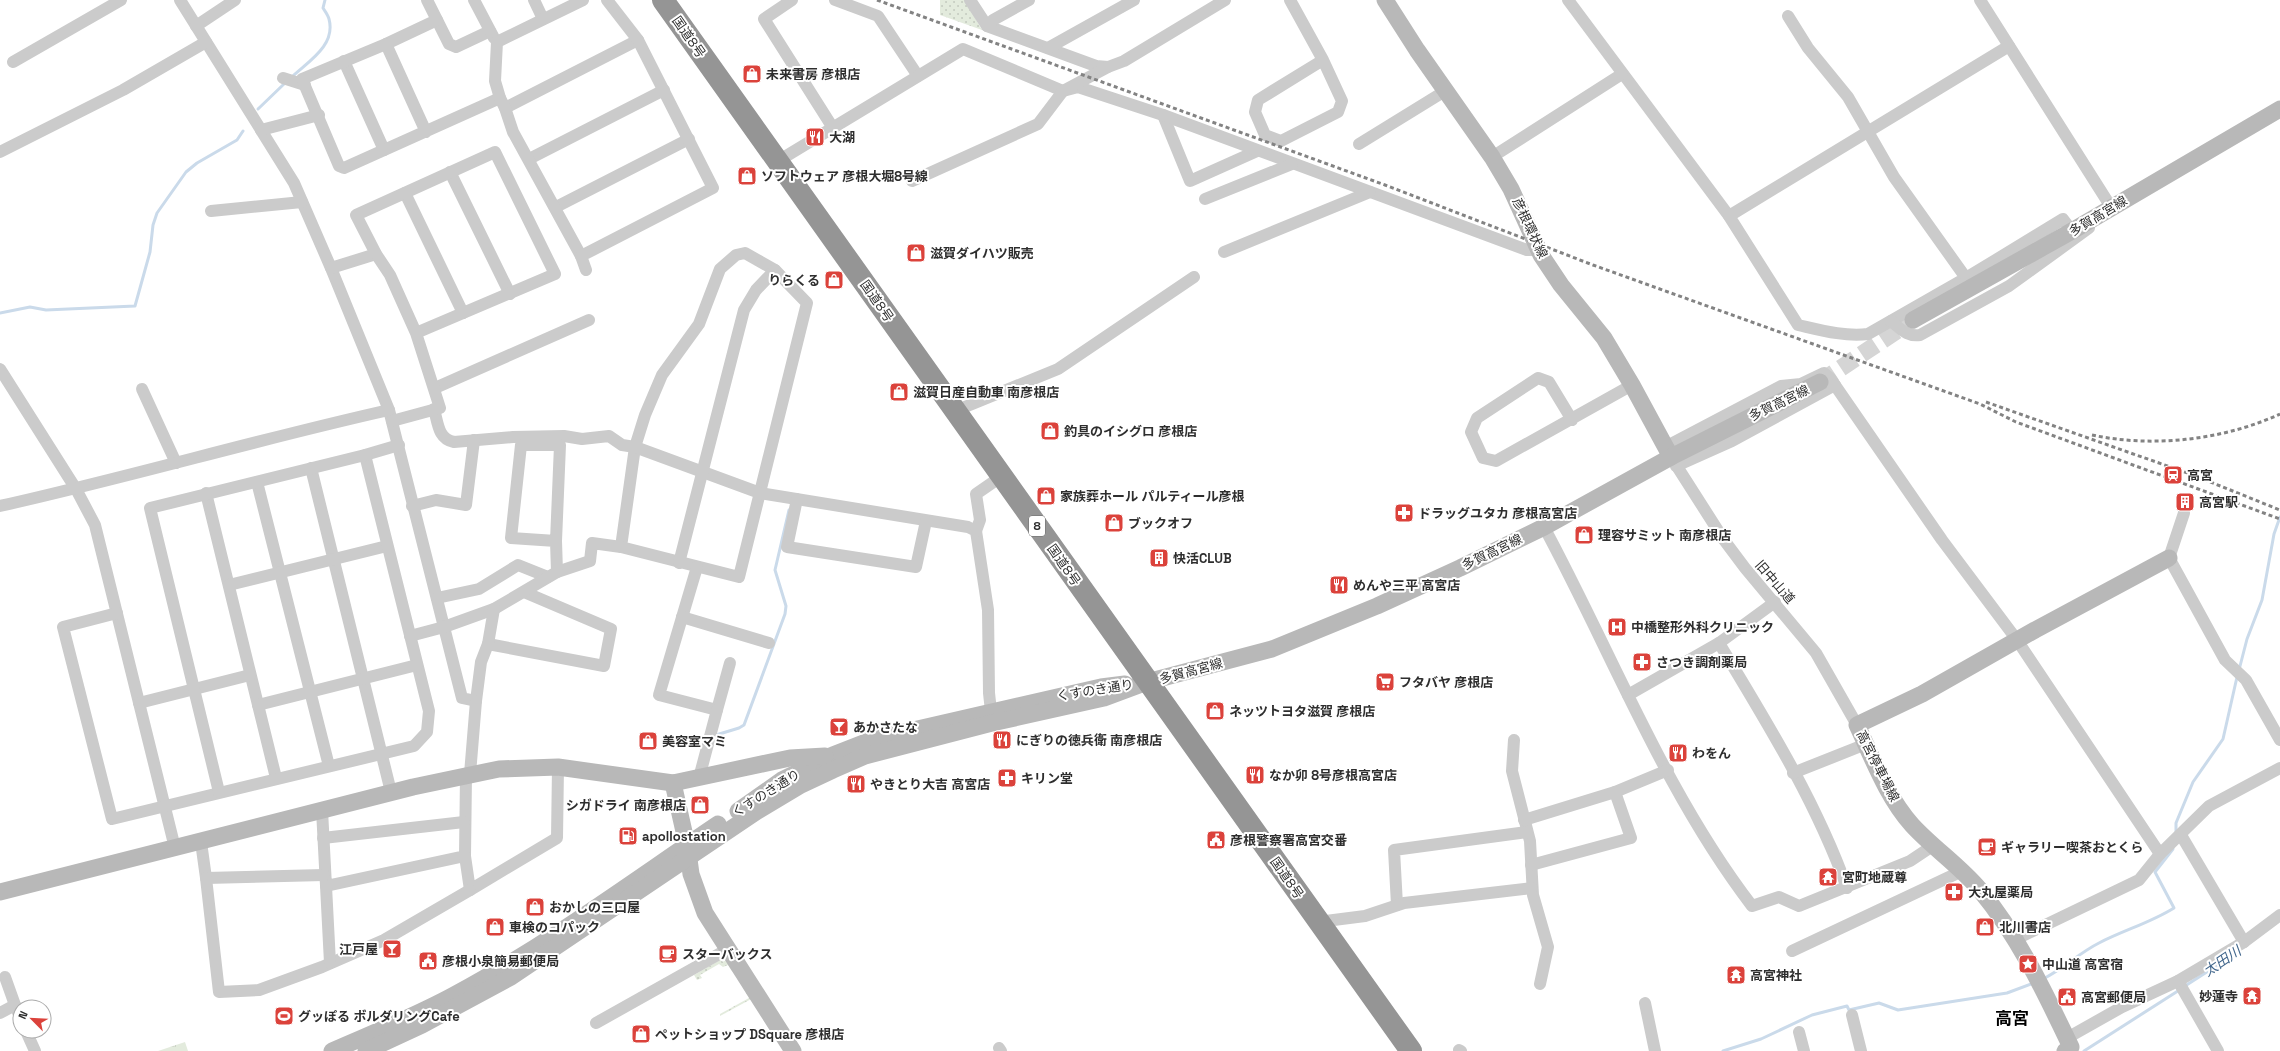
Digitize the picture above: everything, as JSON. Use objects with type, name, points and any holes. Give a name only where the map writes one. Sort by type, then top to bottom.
[{"type":"highway","name":"国道8号","points":[[663,0],[1411,1051]]},
{"type":"main road","name":"彦根環状線","points":[[1385,0],[1445,92],[1492,157],[1511,189],[1538,250],[1561,284],[1604,338],[1671,456]]},
{"type":"main road","name":"多賀高宮線","points":[[1913,320],[2072,231],[2280,109]]},
{"type":"main road","name":"多賀高宮線","points":[[1147,682],[1272,649],[1377,606],[1544,527],[1671,456],[1828,384]]},
{"type":"main road","name":"高宮停車場線","points":[[2069,1047],[2016,939],[1980,890],[1962,871],[1913,826],[1903,814],[1887,789],[1857,725],[1922,694],[2017,640],[2169,558]]},
{"type":"main road","name":"くすのき通り","points":[[366,1051],[442,1015],[505,980],[688,852],[782,780],[833,755],[874,739],[1104,698],[1147,682]]},
{"type":"main road","name":"くすのき通り","points":[[332,1051],[409,1018],[456,994],[688,852],[801,785],[865,756],[991,717]]},
{"type":"main road","points":[[1,889],[201,842],[391,792],[468,774],[520,767],[558,767],[673,783],[790,758],[833,755]]},
{"type":"main road","points":[[673,783],[688,852],[690,874],[705,914],[793,1051]]},
{"type":"street","points":[[13,62],[121,0]]},
{"type":"street","points":[[180,0],[294,183],[331,268],[391,416],[412,506],[462,698],[476,701]]},
{"type":"street","points":[[196,26],[235,0]]},
{"type":"street","points":[[427,0],[449,44],[456,47],[490,31]]},
{"type":"street","points":[[474,0],[497,42],[495,81],[513,132],[556,207],[581,256],[586,270]]},
{"type":"street","points":[[534,0],[543,19]]},
{"type":"street","points":[[497,42],[583,0]]},
{"type":"street","points":[[581,256],[713,188],[638,40],[607,0]]},
{"type":"street","points":[[792,0],[764,20],[833,128]]},
{"type":"street","points":[[835,0],[878,16],[918,76]]},
{"type":"street","points":[[970,0],[987,26],[1096,66],[1108,67]]},
{"type":"street","points":[[987,26],[993,20],[1029,0]]},
{"type":"street","points":[[1048,48],[1134,0]]},
{"type":"street","points":[[912,181],[1038,124],[1063,91],[1108,67],[1124,61],[1225,0]]},
{"type":"street","points":[[1290,0],[1324,60],[1342,101],[1338,112],[1281,141],[1265,135],[1254,112],[1258,100],[1324,60]]},
{"type":"street","points":[[1568,0],[1729,216],[1798,325],[1830,332],[1859,335],[1868,334],[1966,278],[2063,219],[2072,231]]},
{"type":"street","points":[[1891,321],[1906,334],[1913,336],[1920,335],[2009,286],[2068,245],[2096,223],[2107,210],[1980,0]]},
{"type":"street","points":[[1788,16],[1808,48],[1848,97],[1894,177],[1966,278]]},
{"type":"street","points":[[437,20],[386,44],[302,78],[339,166],[344,168],[426,132],[503,103],[638,40]]},
{"type":"street","points":[[0,152],[123,90],[206,42]]},
{"type":"street","points":[[386,44],[426,132]]},
{"type":"street","points":[[1729,216],[2009,46]]},
{"type":"street","points":[[778,161],[963,49],[1063,91],[1078,87],[1163,115],[1527,250],[1538,250]]},
{"type":"street","points":[[344,61],[384,150]]},
{"type":"street","points":[[1492,157],[1622,74]]},
{"type":"street","points":[[283,78],[305,85]]},
{"type":"street","points":[[529,159],[664,90]]},
{"type":"street","points":[[1359,144],[1445,92]]},
{"type":"street","points":[[261,130],[318,115]]},
{"type":"street","points":[[1163,115],[1190,181],[1257,151]]},
{"type":"street","points":[[556,207],[689,139]]},
{"type":"street","points":[[0,506],[76,489],[300,430],[440,408],[435,388],[416,333],[390,275],[376,254],[356,215],[495,152],[555,274],[416,333]]},
{"type":"street","points":[[1205,199],[1292,164]]},
{"type":"street","points":[[450,172],[510,294]]},
{"type":"street","points":[[1224,252],[1370,192]]},
{"type":"street","points":[[405,193],[463,313]]},
{"type":"street","points":[[211,211],[302,202]]},
{"type":"street","points":[[410,636],[444,627],[494,609],[553,575],[590,561],[592,543],[621,547],[697,568],[739,577],[807,303],[775,270],[745,253],[736,255],[720,269],[699,324],[662,375],[645,415],[635,447],[621,547]]},
{"type":"street","points":[[331,268],[376,254]]},
{"type":"street","points":[[679,563],[744,310],[756,290],[775,270]]},
{"type":"street","points":[[955,411],[1058,369],[1194,277]]},
{"type":"street","points":[[435,388],[589,320]]},
{"type":"street","points":[[0,368],[36,429],[76,489],[94,525],[175,848]]},
{"type":"street","points":[[1572,420],[1549,382],[1538,378],[1477,418],[1471,432],[1483,458],[1496,461],[1572,420],[1632,385]]},
{"type":"street","points":[[1828,384],[2017,640],[2160,854]]},
{"type":"street","points":[[142,390],[176,463]]},
{"type":"street","points":[[434,409],[441,435],[446,440],[474,440],[513,437],[564,436],[582,438],[609,436],[622,445],[635,447],[760,493],[968,527],[976,531]]},
{"type":"street","points":[[412,506],[436,500],[466,505],[474,440]]},
{"type":"street","points":[[219,792],[150,508],[365,455],[398,445]]},
{"type":"street","points":[[553,575],[556,541],[560,445],[521,445],[511,538],[556,541]]},
{"type":"street","points":[[117,613],[63,627],[112,819],[165,807],[276,778],[414,746],[427,732],[429,711],[365,455]]},
{"type":"street","name":"旧中山道","points":[[1671,456],[1724,540],[1745,568],[1775,602],[1816,653],[1857,725]]},
{"type":"street","points":[[312,468],[365,679],[391,792]]},
{"type":"street","points":[[991,717],[988,610],[976,531],[980,520],[976,494],[1002,476]]},
{"type":"street","points":[[257,482],[329,766]]},
{"type":"street","points":[[206,493],[276,778]]},
{"type":"street","points":[[797,499],[787,547],[916,567],[926,521]]},
{"type":"street","points":[[2184,513],[2169,558],[2225,660],[2246,680],[2280,740]]},
{"type":"street","points":[[1544,527],[1628,695],[1668,770],[1728,874],[1752,906],[1779,897],[1799,906],[1847,888],[1910,861],[1934,845]]},
{"type":"street","points":[[229,585],[387,546]]},
{"type":"street","points":[[437,598],[479,589],[518,565],[553,575]]},
{"type":"street","points":[[697,568],[659,695],[717,710]]},
{"type":"street","points":[[488,644],[604,666],[611,629],[524,592]]},
{"type":"street","points":[[1628,695],[1719,642],[1775,602]]},
{"type":"street","points":[[470,890],[465,856],[464,822],[468,774],[481,662],[488,644],[494,609]]},
{"type":"street","points":[[682,617],[769,643]]},
{"type":"street","points":[[1719,642],[1780,745],[1793,773],[1833,848],[1847,888]]},
{"type":"street","points":[[699,778],[730,663]]},
{"type":"street","points":[[258,705],[417,665]]},
{"type":"street","points":[[139,703],[250,675]]},
{"type":"street","points":[[1514,740],[1512,771],[1527,832],[1532,888],[1548,946],[1540,984]]},
{"type":"street","points":[[1793,773],[1866,744]]},
{"type":"street","points":[[201,842],[219,992],[259,990],[330,963],[384,940],[557,838],[558,767]]},
{"type":"street","points":[[2016,939],[2139,880],[2160,854],[2209,806],[2280,768]]},
{"type":"street","points":[[1524,820],[1615,792],[1668,770]]},
{"type":"street","points":[[1531,866],[1631,838],[1615,792]]},
{"type":"street","points":[[322,810],[330,963]]},
{"type":"street","points":[[323,838],[464,822]]},
{"type":"street","points":[[1397,905],[1394,850],[1527,832]]},
{"type":"street","points":[[2180,835],[2244,942]]},
{"type":"street","points":[[206,878],[325,880],[465,856]]},
{"type":"street","points":[[1792,951],[1962,871]]},
{"type":"street","points":[[1318,922],[1365,916],[1397,905],[1532,888]]},
{"type":"street","points":[[2069,1047],[2122,1006],[2178,981],[2244,942],[2280,915]]},
{"type":"street","points":[[596,1023],[728,949]]},
{"type":"street","points":[[5,977],[13,999]]},
{"type":"street","points":[[2178,981],[2218,1051]]},
{"type":"street","points":[[1645,1003],[1655,1051]]},
{"type":"street","points":[[0,1013],[12,1007]]},
{"type":"street","points":[[1852,1015],[1861,1051]]},
{"type":"street","points":[[1798,1032],[1804,1051]]},
{"type":"street","points":[[30,1039],[35,1051]]},
{"type":"green space","points":[[940,0],[965,0],[982,30],[940,15]]},
{"type":"green space","points":[[720,960],[731,962],[735,969],[732,971],[728,965],[723,967],[719,964],[700,975],[702,978],[697,980],[694,975]]},
{"type":"green space","points":[[747,987],[753,998],[720,1016],[720,1014],[749,998],[743,988]]},
{"type":"green space","points":[[185,1042],[188,1051],[158,1051]]},
{"type":"waterway","points":[[293,76],[320,52],[329,37],[329,19],[323,8],[325,0]]},
{"type":"waterway","points":[[258,109],[284,84]]},
{"type":"waterway","points":[[0,313],[30,307],[46,310],[135,306],[150,252],[153,225],[157,213],[186,172],[197,163],[237,140],[243,131]]},
{"type":"waterway","points":[[716,735],[744,725],[785,614],[786,606],[775,570],[789,510]]},
{"type":"waterway","points":[[2239,670],[2247,639],[2262,600],[2274,534],[2280,517]]},
{"type":"waterway","points":[[2176,833],[2176,823],[2193,782],[2223,739],[2237,677]]},
{"type":"waterway","points":[[2043,979],[2099,943],[2156,918],[2174,908],[2155,872],[2173,849]]},
{"type":"waterway","name":"太田川","points":[[2185,986],[2224,961]]},
{"type":"waterway","points":[[1723,1051],[1761,1039],[1812,1015],[1847,1006],[1849,1010],[1879,1003],[1898,1010],[2007,993],[2034,983]]},
{"type":"waterway","name":"太田川","points":[[2084,1051],[2181,989]]},
{"type":"tunnel","points":[[1820,382],[1913,320]]},
{"type":"railway","points":[[877,0],[1385,185],[1593,265],[1980,404],[2016,422],[2280,519]]},
{"type":"railway","points":[[1986,402],[2193,475],[2280,510]]},
{"type":"railway","points":[[2092,435],[2139,441],[2188,439],[2235,430],[2280,414]]},
{"type":"place","name":"未来書房 彦根店","points":[[752,74]]},
{"type":"place","name":"大湖","points":[[815,137]]},
{"type":"place","name":"ソフトウェア 彦根大堀8号線","points":[[747,176]]},
{"type":"place","name":"滋賀ダイハツ販売","points":[[916,253]]},
{"type":"place","name":"りらくる","points":[[834,280]]},
{"type":"place","name":"滋賀日産自動車 南彦根店","points":[[899,392]]},
{"type":"place","name":"釣具のイシグロ 彦根店","points":[[1050,431]]},
{"type":"place","name":"高宮","points":[[2173,475]]},
{"type":"place","name":"家族葬ホール パルティール彦根","points":[[1046,496]]},
{"type":"place","name":"高宮駅","points":[[2185,502]]},
{"type":"place","name":"ドラッグユタカ 彦根高宮店","points":[[1404,513]]},
{"type":"place","name":"ブックオフ","points":[[1114,523]]},
{"type":"place","name":"理容サミット 南彦根店","points":[[1584,535]]},
{"type":"place","name":"快活CLUB","points":[[1159,558]]},
{"type":"place","name":"めんや三平 高宮店","points":[[1339,585]]},
{"type":"place","name":"中橋整形外科クリニック","points":[[1617,627]]},
{"type":"place","name":"さつき調剤薬局","points":[[1642,662]]},
{"type":"place","name":"フタバヤ 彦根店","points":[[1385,682]]},
{"type":"place","name":"ネッツトヨタ滋賀 彦根店","points":[[1215,711]]},
{"type":"place","name":"あかさたな","points":[[839,727]]},
{"type":"place","name":"にぎりの徳兵衛 南彦根店","points":[[1002,740]]},
{"type":"place","name":"美容室マミ","points":[[648,741]]},
{"type":"place","name":"わをん","points":[[1678,753]]},
{"type":"place","name":"なか卯 8号彦根高宮店","points":[[1255,775]]},
{"type":"place","name":"キリン堂","points":[[1007,778]]},
{"type":"place","name":"やきとり大吉 高宮店","points":[[856,784]]},
{"type":"place","name":"シガドライ 南彦根店","points":[[700,805]]},
{"type":"place","name":"apollostation","points":[[628,836]]},
{"type":"place","name":"彦根警察署高宮交番","points":[[1216,840]]},
{"type":"place","name":"ギャラリー喫茶おとくら","points":[[1987,847]]},
{"type":"place","name":"宮町地蔵尊","points":[[1828,877]]},
{"type":"place","name":"大丸屋薬局","points":[[1954,892]]},
{"type":"place","name":"おかしの三口屋","points":[[535,907]]},
{"type":"place","name":"車検のコパック","points":[[495,927]]},
{"type":"place","name":"北川書店","points":[[1985,927]]},
{"type":"place","name":"江戸屋","points":[[392,949]]},
{"type":"place","name":"スターバックス","points":[[668,954]]},
{"type":"place","name":"彦根小泉簡易郵便局","points":[[428,961]]},
{"type":"place","name":"中山道 高宮宿","points":[[2028,964]]},
{"type":"place","name":"高宮神社","points":[[1736,975]]},
{"type":"place","name":"妙蓮寺","points":[[2252,996]]},
{"type":"place","name":"高宮郵便局","points":[[2067,997]]},
{"type":"place","name":"グッぽる ボルダリングCafe","points":[[284,1016]]},
{"type":"place","name":"ペットショップ DSquare 彦根店","points":[[641,1034]]},
{"type":"district","name":"高宮","points":[[2012,1018]]}]
